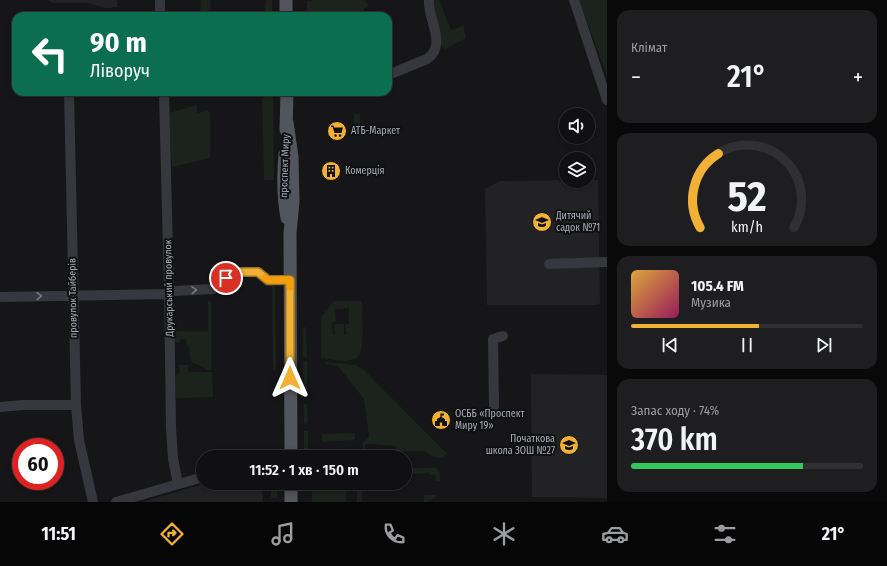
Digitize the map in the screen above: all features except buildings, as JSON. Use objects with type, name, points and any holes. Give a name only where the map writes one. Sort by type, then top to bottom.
[{"type":"main road","points":[[286,0],[286,12]]},
{"type":"main road","name":"проспект Миру","points":[[287,96],[283,189],[290,233],[291,450]]},
{"type":"main road","points":[[291,490],[292,502]]},
{"type":"street","points":[[160,0],[160,12]]},
{"type":"street","points":[[392,73],[431,56],[436,40],[436,32],[430,14],[429,0]]},
{"type":"street","points":[[574,0],[607,100]]},
{"type":"street","name":"провулок Тайберів","points":[[69,96],[76,405],[79,440],[93,502]]},
{"type":"street","name":"Друкарський провулок","points":[[164,96],[171,427],[173,459],[178,484]]},
{"type":"street","points":[[549,264],[607,262]]},
{"type":"street","points":[[0,297],[169,294],[174,291],[213,289],[223,280],[240,272],[258,272],[268,280],[290,280]]},
{"type":"street","points":[[494,406],[493,339],[504,336]]},
{"type":"street","points":[[0,407],[23,405],[76,405]]},
{"type":"street","points":[[116,502],[196,479]]},
{"type":"shaded area","points":[[48,0],[117,0],[118,7],[105,8],[88,3],[53,3]]},
{"type":"shaded area","points":[[201,0],[210,0],[210,12],[200,12]]},
{"type":"shaded area","points":[[266,0],[272,0],[272,12],[264,12]]},
{"type":"shaded area","points":[[364,0],[368,5],[364,9],[364,12],[307,12],[307,1]]},
{"type":"shaded area","points":[[433,0],[439,0],[451,30],[463,26],[466,38],[445,49],[442,47]]},
{"type":"shaded area","points":[[579,0],[607,0],[607,76]]},
{"type":"shaded area","points":[[262,96],[273,96],[274,180],[264,180]]},
{"type":"shaded area","points":[[197,105],[197,113],[207,111],[210,113],[210,158],[172,167],[169,113]]},
{"type":"shaded area","points":[[354,114],[360,114],[360,129],[354,129]]},
{"type":"shaded area","name":"Дитячий садок №71","points":[[559,180],[559,188],[595,188],[595,180],[598,180],[600,304],[487,305],[485,189],[500,181]]},
{"type":"shaded area","points":[[273,284],[275,287],[276,366],[274,371],[272,285]]},
{"type":"shaded area","points":[[208,301],[211,301],[211,371],[192,362],[186,339],[180,339],[180,342],[175,342],[175,331],[208,331]]},
{"type":"shaded area","points":[[334,301],[362,301],[362,348],[358,357],[345,361],[321,358],[321,317]],"holes":[[[349,308],[349,324],[346,324],[346,335],[344,335],[344,324],[334,324],[335,335],[333,335],[332,322],[336,322],[335,309]]]},
{"type":"shaded area","points":[[306,327],[307,357],[303,357],[303,328]]},
{"type":"shaded area","points":[[303,361],[307,361],[307,395],[304,395]]},
{"type":"shaded area","points":[[326,362],[356,365],[363,369],[447,454],[439,458],[426,451],[396,450],[396,446],[374,444],[365,444],[365,450],[363,450],[363,443],[369,436],[364,399],[338,366],[326,364]]},
{"type":"shaded area","points":[[179,365],[188,365],[188,372],[212,372],[213,397],[176,398],[176,375],[180,372]]},
{"type":"shaded area","name":"Початкова школа ЗОШ №27","points":[[531,374],[607,375],[607,498],[532,497]]},
{"type":"shaded area","points":[[304,404],[307,404],[308,423],[304,424]]},
{"type":"shaded area","points":[[304,431],[308,431],[308,450],[304,450]]},
{"type":"shaded area","points":[[355,433],[355,438],[353,440],[322,442],[322,434]]},
{"type":"shaded area","points":[[412,468],[436,468],[439,472],[440,481],[436,481],[435,475],[429,475],[429,473],[412,474]]},
{"type":"shaded area","points":[[196,486],[196,490],[262,490],[263,502],[142,502]]},
{"type":"shaded area","points":[[271,490],[277,490],[277,498],[271,498]]},
{"type":"shaded area","points":[[312,490],[346,490],[346,502],[312,502]]},
{"type":"shaded area","points":[[357,490],[362,490],[362,502],[357,502]]},
{"type":"shaded area","points":[[424,495],[436,495],[436,497],[429,502],[424,502]]},
{"type":"slow traffic","points":[[265,278],[272,281],[290,280],[290,287]]},
{"type":"place","name":"АТБ-Маркет","points":[[337,131]]},
{"type":"place","name":"Комерція","points":[[331,171]]},
{"type":"place","name":"Дитячий садок №71","points":[[542,222]]},
{"type":"place","name":"ОСББ «Проспект Миру 19»","points":[[441,420]]},
{"type":"place","name":"Початкова школа ЗОШ №27","points":[[569,445]]},
{"type":"route","points":[[226,278],[240,272],[258,272],[268,280],[272,281],[290,280],[290,378]]}]
